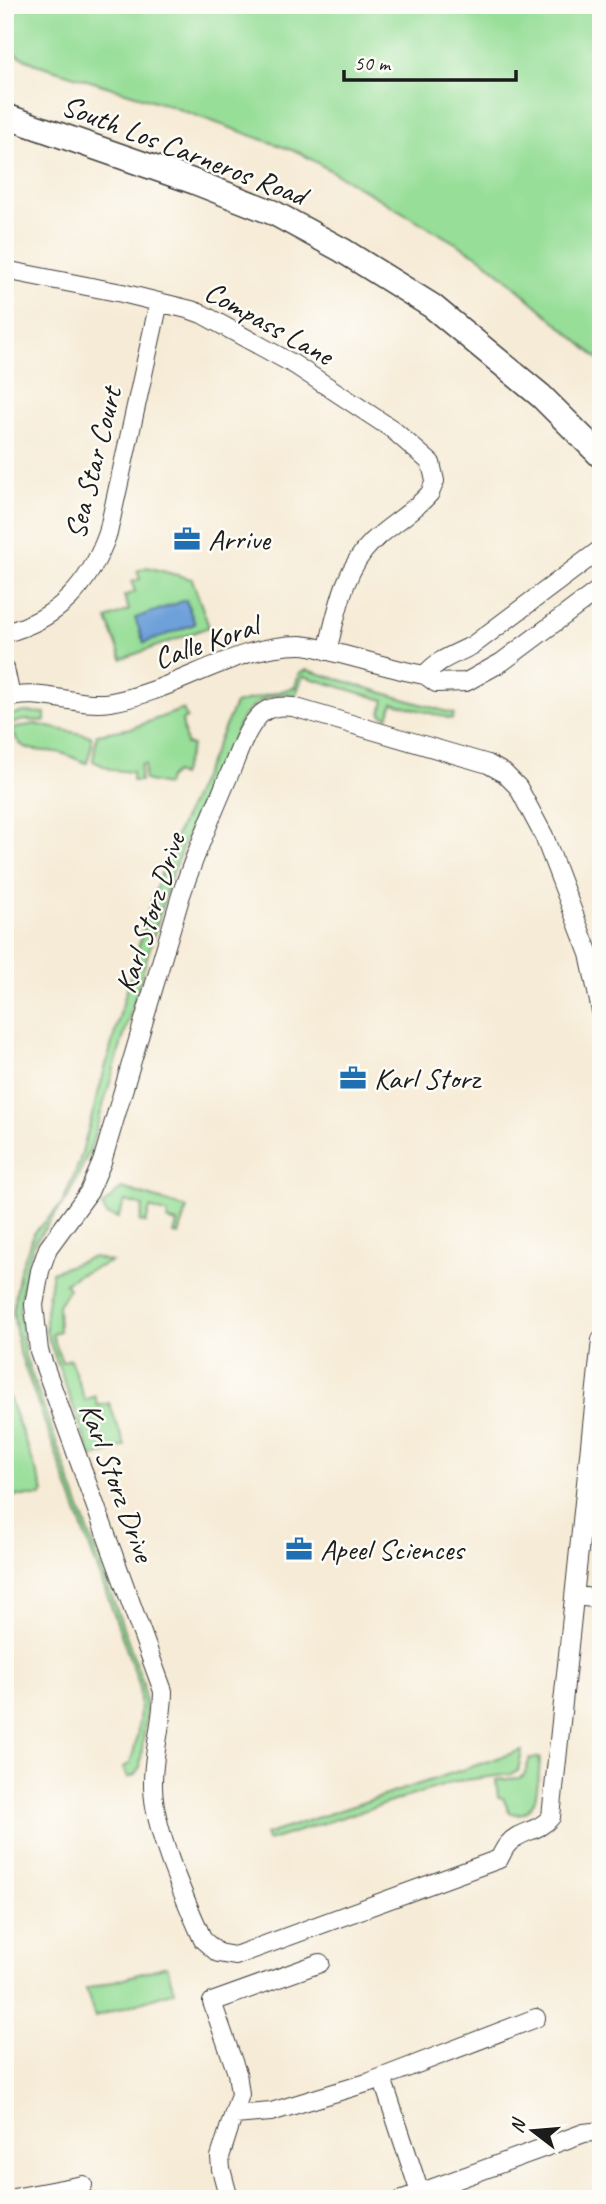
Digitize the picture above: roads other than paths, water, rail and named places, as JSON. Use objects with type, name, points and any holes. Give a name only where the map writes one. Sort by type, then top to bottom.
[{"type":"main road","name":"South Los Carneros Road","points":[[5,116],[195,182],[274,213],[342,250],[432,306],[541,396],[601,456]]},
{"type":"street","name":"Compass Lane","points":[[5,270],[159,302],[202,314],[295,365],[392,429],[431,463],[435,475],[433,486],[426,497],[370,544],[356,562],[343,592],[327,651]]},
{"type":"street","name":"Sea Star Court","points":[[5,633],[25,628],[69,599],[99,558],[108,533],[159,302]]},
{"type":"street","points":[[425,675],[435,662],[473,645],[601,549]]},
{"type":"street","name":"Calle Koral","points":[[8,698],[47,696],[90,703],[111,702],[253,652],[303,645],[425,675],[436,683],[466,682],[502,662],[601,588]]},
{"type":"street","points":[[5,668],[8,698]]},
{"type":"street","name":"Karl Storz Drive","points":[[600,1004],[589,954],[544,836],[518,787],[504,773],[488,764],[293,707],[279,706],[264,711],[255,722],[237,757],[195,856],[102,1162],[89,1192],[48,1248],[40,1271],[34,1305],[39,1351],[163,1690],[153,1787],[156,1819],[203,1940],[218,1953],[235,1956],[499,1858],[509,1842],[543,1827],[551,1817],[601,1340]]},
{"type":"street","points":[[576,1596],[601,1599]]},
{"type":"street","points":[[229,2199],[220,2169],[220,2157],[240,2094],[237,2073],[212,2002],[320,1963]]},
{"type":"street","points":[[234,2115],[271,2112],[382,2078],[536,2018]]},
{"type":"street","points":[[382,2078],[412,2196],[584,2133],[601,2131]]},
{"type":"street","points":[[8,2199],[83,2185]]},
{"type":"water","points":[[186,600],[195,624],[144,643],[135,618]]},
{"type":"place","name":"Arrive","points":[[187,539]]},
{"type":"place","name":"Karl Storz","points":[[353,1078]]},
{"type":"place","name":"Apeel Sciences","points":[[299,1549]]}]
